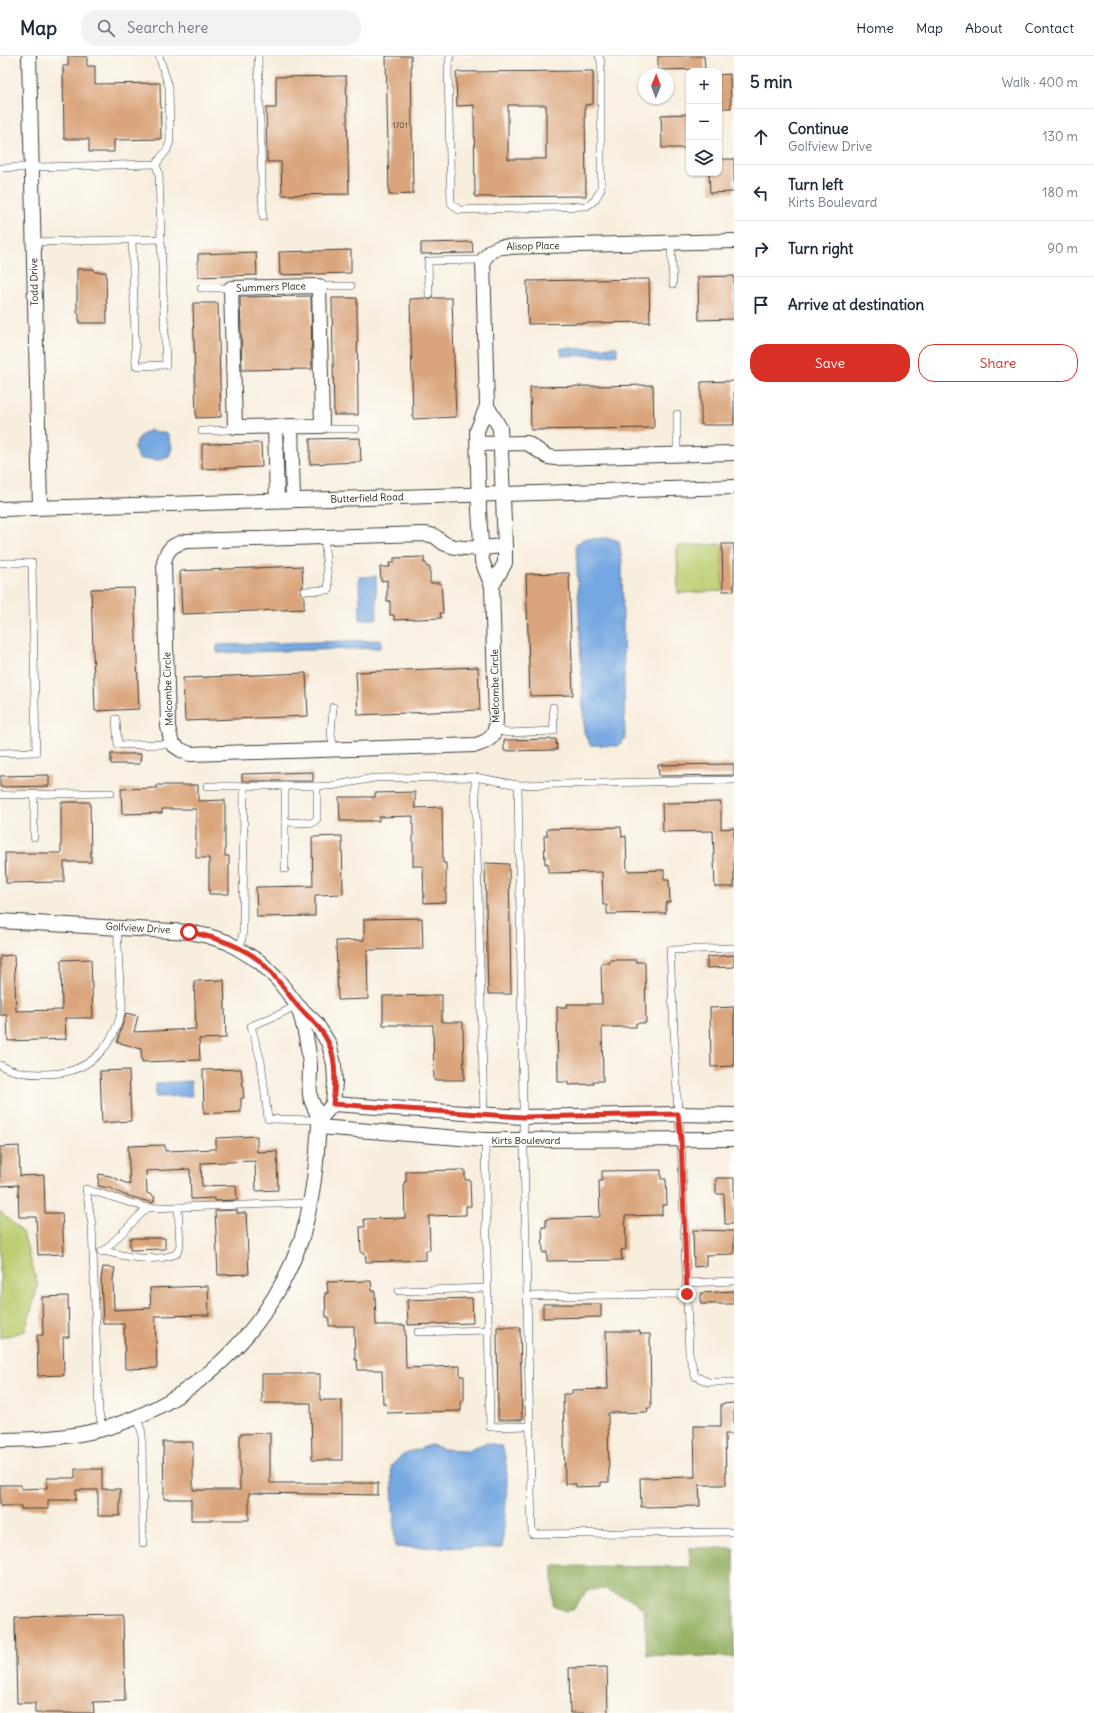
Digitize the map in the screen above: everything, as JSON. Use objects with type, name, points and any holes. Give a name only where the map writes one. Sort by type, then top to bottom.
[{"type":"street","name":"Todd Drive","points":[[29,56],[40,507]]},
{"type":"street","name":"Alisop Place","points":[[483,260],[491,251],[500,247],[734,241]]},
{"type":"street","points":[[479,494],[477,432],[487,406],[483,260]]},
{"type":"street","name":"Summers Place","points":[[235,427],[231,288],[319,286],[322,426]]},
{"type":"street","points":[[487,406],[500,428],[505,546],[505,563],[492,586]]},
{"type":"street","points":[[275,426],[277,500]]},
{"type":"street","points":[[291,426],[293,500]]},
{"type":"street","points":[[235,427],[322,426]]},
{"type":"street","points":[[478,444],[527,444],[548,457],[556,458],[734,453]]},
{"type":"street","name":"Butterfield Road","points":[[0,509],[734,487]]},
{"type":"street","name":"Melcombe Circle","points":[[479,494],[481,547],[482,561],[492,586],[496,730],[488,741],[476,745],[190,754],[172,744],[168,726],[164,562],[166,553],[171,547],[188,541],[429,534],[434,534],[446,545],[464,547],[481,547],[505,546]]},
{"type":"street","name":"Golfview Drive","points":[[0,921],[189,932],[208,936],[240,949],[260,962],[278,980],[297,1005],[316,1023],[329,1044],[334,1064],[335,1082],[333,1104]]},
{"type":"street","name":"Golfview Drive","points":[[297,1005],[302,1019],[308,1051],[310,1095],[319,1124]]},
{"type":"street","points":[[0,1440],[53,1438],[103,1429],[137,1417],[160,1406],[198,1382],[218,1366],[250,1332],[277,1294],[290,1269],[300,1242],[310,1204],[315,1178],[319,1124],[333,1104],[523,1117],[678,1114],[734,1115]]},
{"type":"street","name":"Kirts Boulevard","points":[[319,1124],[485,1140],[734,1139]]},
{"type":"lane","points":[[156,164],[167,150],[170,141],[169,87],[159,56]]},
{"type":"lane","points":[[258,56],[263,217]]},
{"type":"lane","points":[[450,56],[448,70],[451,203],[460,210],[587,206],[595,200],[601,189],[601,62],[599,56]]},
{"type":"lane","points":[[0,168],[156,164]]},
{"type":"lane","points":[[132,240],[136,366],[166,366],[159,174],[156,164]]},
{"type":"lane","points":[[34,242],[161,239]]},
{"type":"lane","points":[[671,243],[673,284]]},
{"type":"lane","points":[[429,295],[428,261],[483,260]]},
{"type":"lane","points":[[319,286],[351,286]]},
{"type":"lane","points":[[201,288],[231,288]]},
{"type":"lane","points":[[677,414],[677,454]]},
{"type":"lane","points":[[322,426],[329,429],[356,429]]},
{"type":"lane","points":[[202,431],[228,430],[235,427]]},
{"type":"lane","points":[[305,591],[329,590],[325,536]]},
{"type":"lane","points":[[0,563],[32,563],[36,752],[0,753]]},
{"type":"lane","points":[[333,707],[331,734],[334,749]]},
{"type":"lane","points":[[496,730],[508,733],[554,731],[553,707]]},
{"type":"lane","points":[[116,719],[118,745],[172,744]]},
{"type":"lane","points":[[475,777],[484,1115]]},
{"type":"lane","points":[[207,786],[331,786],[374,778],[475,777],[518,785],[734,780]]},
{"type":"lane","points":[[518,785],[523,1117],[532,1534],[734,1532]]},
{"type":"lane","points":[[240,949],[243,932],[244,786]]},
{"type":"lane","points":[[285,786],[285,869]]},
{"type":"lane","points":[[285,822],[312,823],[317,818],[316,786]]},
{"type":"lane","points":[[0,795],[111,793]]},
{"type":"lane","points":[[34,795],[34,837]]},
{"type":"lane","points":[[0,1065],[7,1069],[28,1073],[72,1071],[83,1066],[101,1052],[111,1040],[122,1008],[117,943],[118,927]]},
{"type":"lane","points":[[734,948],[670,950],[678,1114],[681,1139],[689,1353],[695,1376],[708,1382],[734,1382]]},
{"type":"lane","points":[[297,1005],[251,1026],[261,1061],[268,1119],[319,1124]]},
{"type":"lane","points":[[485,1140],[490,1427],[530,1426]]},
{"type":"lane","points":[[103,1429],[99,1413],[92,1225],[86,1189],[147,1208],[310,1204]]},
{"type":"lane","points":[[93,1254],[104,1252],[134,1259],[166,1258],[176,1254],[180,1246],[178,1207]]},
{"type":"lane","points":[[104,1252],[147,1208]]},
{"type":"lane","points":[[687,1283],[734,1281]]},
{"type":"lane","points":[[399,1291],[487,1288]]},
{"type":"lane","points":[[527,1296],[687,1294]]},
{"type":"lane","points":[[418,1332],[488,1330]]},
{"type":"lane","points":[[137,1417],[142,1433],[143,1543]]},
{"type":"green space","points":[[722,544],[723,591],[678,593],[677,546]]},
{"type":"green space","points":[[0,1211],[23,1233],[38,1286],[25,1331],[0,1338]]},
{"type":"green space","points":[[689,1548],[734,1548],[734,1657],[647,1655],[644,1611],[634,1601],[605,1589],[587,1590],[573,1610],[565,1611],[553,1605],[553,1566],[690,1567]]},
{"type":"water","points":[[617,347],[617,355],[561,356],[561,348]]},
{"type":"water","points":[[150,430],[168,434],[172,447],[169,457],[161,460],[139,459],[134,449],[135,445],[141,435]]},
{"type":"water","points":[[610,538],[619,541],[622,562],[625,739],[617,746],[590,745],[584,732],[576,545],[583,539]]},
{"type":"water","points":[[376,576],[377,619],[360,620],[359,577]]},
{"type":"water","points":[[381,640],[381,648],[217,653],[217,645]]},
{"type":"water","points":[[191,1081],[192,1096],[156,1097],[156,1083]]},
{"type":"water","points":[[486,1443],[502,1446],[505,1457],[507,1482],[502,1548],[395,1547],[391,1466],[405,1453],[431,1445],[444,1449],[467,1450]]},
{"type":"building","points":[[68,56],[87,56],[87,66],[95,66],[95,84],[160,83],[161,139],[114,140],[114,152],[89,152],[89,139],[64,139],[63,66],[68,66]]},
{"type":"building","points":[[386,56],[411,56],[413,194],[389,195]]},
{"type":"building","points":[[658,56],[704,56],[705,68],[674,70],[674,68],[658,68]]},
{"type":"building","points":[[593,71],[593,104],[585,105],[586,196],[475,197],[474,105],[457,106],[456,72]],"holes":[[[508,105],[546,105],[546,159],[508,159]]]},
{"type":"building","points":[[730,74],[731,108],[722,108],[722,75]]},
{"type":"building","points":[[346,76],[349,194],[282,195],[281,162],[267,162],[266,108],[276,108],[276,77]]},
{"type":"building","points":[[686,114],[686,148],[662,148],[661,115]]},
{"type":"building","points":[[722,159],[734,159],[734,192],[710,193],[709,176],[722,176]]},
{"type":"building","points":[[472,242],[473,253],[421,254],[421,243]]},
{"type":"building","points":[[351,250],[351,273],[280,275],[279,252]]},
{"type":"building","points":[[256,252],[257,275],[198,277],[198,254]]},
{"type":"building","points":[[77,269],[94,269],[95,272],[106,272],[107,323],[79,323],[79,313],[77,313]]},
{"type":"building","points":[[734,276],[734,319],[699,320],[698,277]]},
{"type":"building","points":[[649,279],[650,322],[528,324],[527,281]]},
{"type":"building","points":[[311,296],[312,369],[242,370],[240,297]]},
{"type":"building","points":[[332,298],[357,298],[358,415],[334,415]]},
{"type":"building","points":[[426,298],[430,300],[433,298],[452,298],[456,417],[413,419],[410,299]]},
{"type":"building","points":[[193,303],[218,303],[221,417],[196,418]]},
{"type":"building","points":[[734,381],[734,425],[701,425],[701,382]]},
{"type":"building","points":[[653,385],[654,428],[531,430],[530,387]]},
{"type":"building","points":[[360,438],[361,462],[310,464],[310,439]]},
{"type":"building","points":[[261,443],[262,467],[202,469],[202,444]]},
{"type":"building","points":[[722,544],[734,544],[734,591],[723,591]]},
{"type":"building","points":[[424,557],[424,563],[426,563],[427,567],[430,567],[430,583],[441,583],[443,613],[440,613],[441,618],[394,620],[394,615],[390,615],[390,601],[387,601],[387,580],[381,581],[380,567],[390,567],[389,563],[394,563],[394,558]]},
{"type":"building","points":[[302,566],[303,586],[300,592],[304,596],[304,609],[182,614],[180,571]]},
{"type":"building","points":[[569,573],[573,695],[530,696],[526,574]]},
{"type":"building","points":[[134,588],[139,709],[95,711],[91,589]]},
{"type":"building","points":[[478,667],[480,710],[358,715],[356,672]]},
{"type":"building","points":[[306,673],[308,716],[185,721],[183,678]]},
{"type":"building","points":[[556,739],[557,750],[504,751],[504,740]]},
{"type":"building","points":[[111,754],[141,754],[140,764],[111,764]]},
{"type":"building","points":[[734,764],[734,775],[659,776],[658,765]]},
{"type":"building","points":[[313,772],[313,781],[242,781],[242,774]]},
{"type":"building","points":[[49,775],[49,786],[0,787],[0,776]]},
{"type":"building","points":[[157,785],[198,785],[198,801],[225,800],[225,856],[229,856],[229,894],[209,894],[209,858],[196,858],[196,809],[162,809],[162,813],[122,814],[121,789],[157,788]]},
{"type":"building","points":[[415,792],[415,808],[442,807],[443,863],[446,863],[446,902],[424,903],[423,866],[413,866],[413,816],[379,817],[379,821],[340,821],[339,797],[375,797],[375,793]]},
{"type":"building","points":[[61,802],[90,802],[91,862],[64,862],[64,882],[6,883],[5,853],[61,853]]},
{"type":"building","points":[[721,802],[721,829],[734,828],[734,887],[715,887],[713,831],[663,832],[662,803]]},
{"type":"building","points":[[621,827],[622,837],[626,836],[627,871],[664,870],[664,880],[669,880],[670,902],[666,902],[666,913],[607,914],[607,905],[603,905],[602,872],[548,873],[548,863],[545,864],[544,836],[547,836],[547,829]]},
{"type":"building","points":[[342,836],[343,894],[315,895],[315,916],[257,917],[256,887],[313,886],[312,837]]},
{"type":"building","points":[[485,863],[509,864],[511,994],[488,994]]},
{"type":"building","points":[[422,918],[423,949],[367,950],[368,999],[338,1000],[336,941],[364,940],[364,919]]},
{"type":"building","points":[[14,955],[16,1011],[62,1010],[61,960],[91,959],[93,1018],[65,1018],[66,1039],[8,1041],[7,1015],[0,1015],[0,956]]},
{"type":"building","points":[[734,955],[734,967],[707,968],[707,957]]},
{"type":"building","points":[[610,960],[636,960],[636,962],[645,962],[646,1023],[636,1023],[636,1027],[602,1027],[603,1081],[593,1081],[594,1084],[568,1085],[568,1082],[558,1082],[557,1007],[567,1007],[567,1004],[602,1004],[601,963],[610,963]]},
{"type":"building","points":[[224,980],[226,1038],[199,1039],[200,1060],[142,1062],[141,1049],[117,1042],[126,1013],[138,1016],[134,1032],[196,1029],[194,981]]},
{"type":"building","points":[[442,995],[442,1022],[463,1022],[464,1080],[434,1080],[433,1025],[383,1025],[383,996]]},
{"type":"building","points":[[734,1007],[734,1066],[711,1067],[710,1008]]},
{"type":"building","points":[[241,1069],[244,1098],[241,1098],[241,1112],[204,1114],[203,1070]]},
{"type":"building","points":[[129,1070],[131,1121],[102,1123],[100,1071]]},
{"type":"building","points":[[257,1136],[257,1152],[277,1151],[278,1190],[256,1191],[255,1161],[201,1163],[202,1186],[236,1185],[237,1200],[215,1201],[215,1198],[191,1199],[190,1169],[146,1171],[147,1193],[155,1197],[153,1203],[122,1194],[110,1188],[98,1186],[99,1174],[110,1176],[130,1185],[128,1146],[165,1145],[165,1151],[216,1149],[216,1138]]},
{"type":"building","points":[[19,1146],[20,1176],[44,1175],[45,1213],[62,1213],[64,1254],[38,1255],[36,1217],[19,1217],[18,1185],[0,1186],[0,1147]]},
{"type":"building","points":[[465,1170],[465,1180],[470,1180],[471,1206],[466,1206],[466,1215],[429,1216],[430,1250],[426,1250],[426,1260],[366,1262],[365,1253],[361,1253],[360,1227],[365,1227],[364,1219],[405,1218],[404,1182],[406,1182],[406,1171]]},
{"type":"building","points":[[661,1170],[661,1179],[666,1179],[667,1205],[662,1205],[662,1215],[625,1216],[626,1249],[621,1250],[622,1260],[547,1261],[547,1252],[543,1253],[542,1227],[546,1227],[546,1219],[600,1217],[599,1181],[602,1181],[602,1171]]},
{"type":"building","points":[[716,1178],[734,1178],[734,1224],[725,1224],[724,1194],[716,1194]]},
{"type":"building","points":[[237,1210],[237,1213],[246,1213],[249,1274],[218,1275],[215,1211]]},
{"type":"building","points":[[693,1230],[734,1231],[734,1254],[706,1255],[706,1266],[694,1267]]},
{"type":"building","points":[[130,1238],[165,1238],[165,1249],[130,1250]]},
{"type":"building","points":[[103,1267],[115,1268],[113,1279],[114,1310],[151,1308],[150,1288],[208,1286],[209,1315],[155,1316],[157,1368],[125,1369],[124,1324],[103,1324],[101,1279]]},
{"type":"building","points":[[371,1281],[372,1291],[375,1291],[376,1325],[405,1325],[406,1368],[460,1366],[460,1376],[464,1376],[464,1401],[461,1401],[461,1411],[387,1413],[386,1404],[383,1404],[382,1370],[358,1370],[357,1360],[355,1360],[354,1326],[329,1326],[329,1317],[326,1317],[325,1293],[328,1293],[327,1282]]},
{"type":"building","points":[[734,1291],[734,1304],[701,1304],[701,1293]]},
{"type":"building","points":[[68,1296],[69,1337],[63,1337],[64,1375],[38,1376],[37,1335],[43,1335],[42,1297]]},
{"type":"building","points":[[472,1298],[473,1323],[408,1325],[407,1300]]},
{"type":"building","points":[[543,1304],[601,1304],[601,1317],[543,1318]]},
{"type":"building","points":[[497,1327],[520,1327],[522,1420],[498,1420]]},
{"type":"building","points":[[606,1331],[640,1331],[640,1334],[650,1334],[651,1408],[647,1408],[648,1412],[608,1413],[609,1482],[601,1482],[601,1486],[576,1487],[576,1484],[565,1484],[563,1394],[572,1394],[572,1390],[608,1389]]},
{"type":"building","points":[[262,1374],[320,1374],[320,1400],[342,1400],[342,1460],[312,1460],[311,1403],[262,1403]]},
{"type":"building","points":[[734,1403],[734,1434],[725,1434],[726,1485],[699,1485],[700,1506],[641,1507],[640,1478],[695,1477],[694,1426],[721,1426],[721,1404]]},
{"type":"building","points":[[270,1433],[270,1483],[378,1483],[378,1495],[249,1493],[249,1520],[191,1520],[191,1499],[164,1499],[163,1442],[193,1442],[193,1490],[240,1490],[240,1434]]},
{"type":"building","points":[[75,1469],[102,1469],[102,1489],[120,1489],[120,1516],[98,1516],[98,1490],[76,1490],[76,1500],[48,1500],[48,1509],[21,1509],[21,1506],[0,1506],[0,1485],[21,1485],[21,1489],[47,1488],[47,1478],[75,1478]]},
{"type":"building","points":[[123,1615],[125,1701],[93,1702],[94,1713],[35,1713],[35,1703],[17,1703],[15,1617]]},
{"type":"building","points":[[607,1667],[608,1713],[570,1713],[569,1668]]},
{"type":"route","points":[[189,932],[227,942],[260,962],[278,980],[297,1005],[316,1023],[329,1044],[334,1064],[335,1082],[333,1104],[523,1117],[678,1114],[681,1139],[687,1294]]}]
